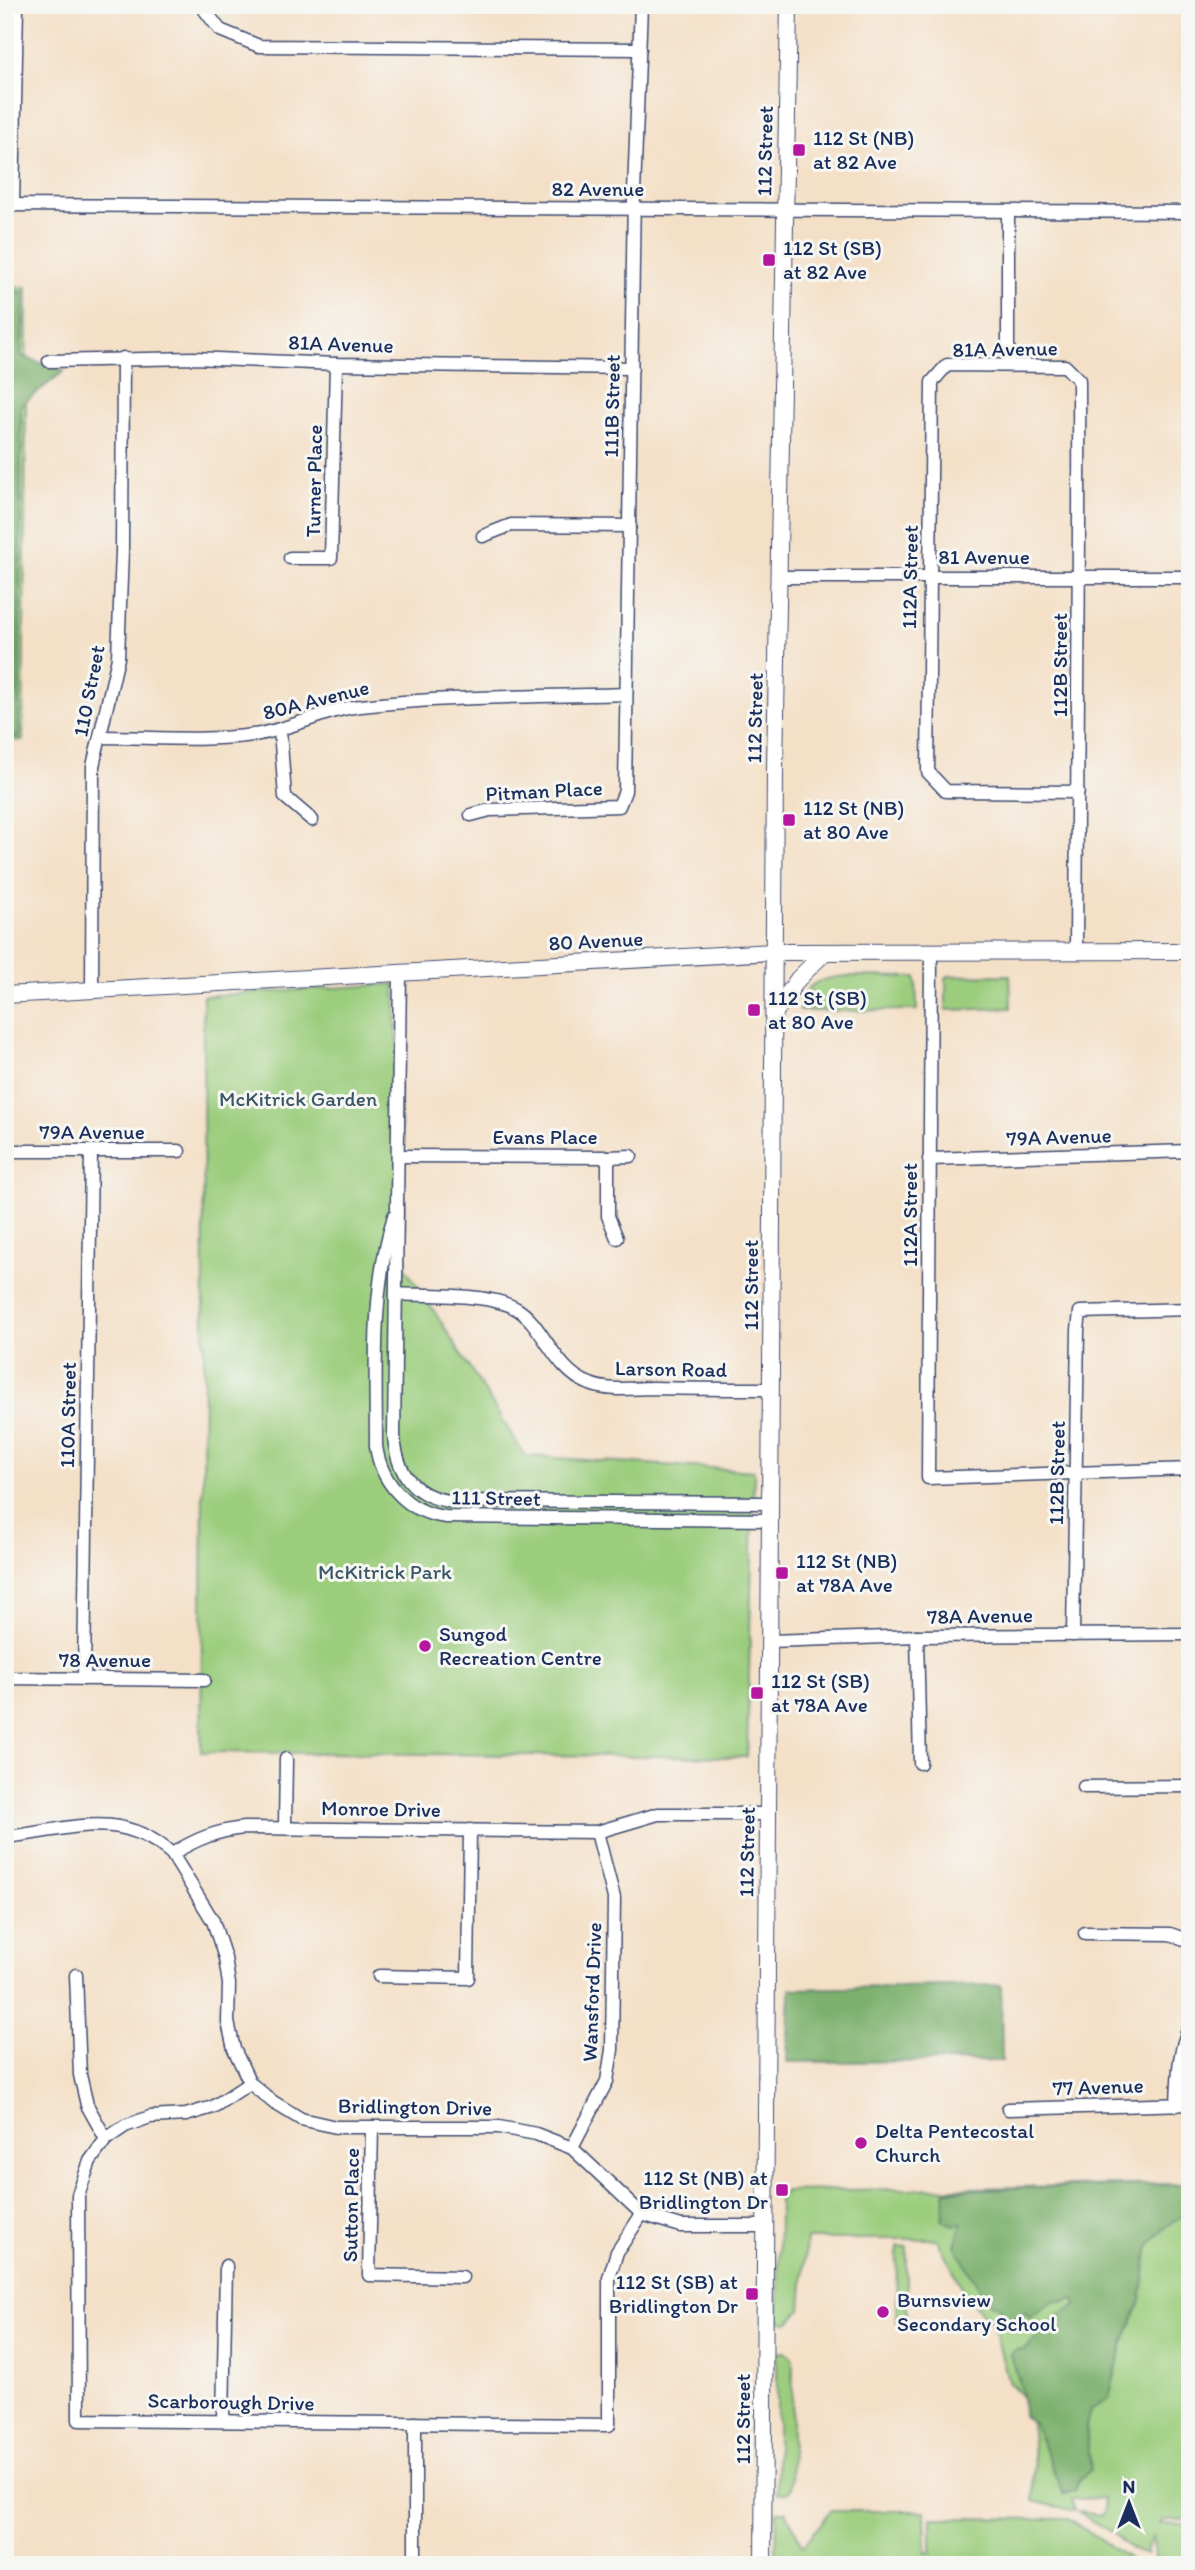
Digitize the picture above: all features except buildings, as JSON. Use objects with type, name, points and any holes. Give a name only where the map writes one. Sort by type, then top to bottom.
[{"type":"street","points":[[9,204],[17,5]]},
{"type":"street","points":[[201,5],[220,30],[259,46],[640,49]]},
{"type":"street","name":"111B Street","points":[[619,806],[625,791],[634,208],[641,5]]},
{"type":"street","name":"112 Street","points":[[763,2565],[774,952],[789,5]]},
{"type":"street","points":[[1141,5],[1190,6]]},
{"type":"street","name":"82 Avenue","points":[[9,204],[1190,212]]},
{"type":"street","points":[[1009,212],[1009,365]]},
{"type":"street","name":"110 Street","points":[[92,989],[93,766],[118,658],[122,551],[123,358]]},
{"type":"street","name":"81A Avenue","points":[[49,361],[194,358],[336,364],[632,368]]},
{"type":"street","name":"Turner Place","points":[[290,558],[331,558],[336,364]]},
{"type":"street","name":"81A Avenue","points":[[932,382],[947,365],[1065,366],[1079,380]]},
{"type":"street","name":"112B Street","points":[[1076,951],[1079,380]]},
{"type":"street","name":"112A Street","points":[[932,382],[928,772],[946,791],[1078,792]]},
{"type":"street","points":[[482,536],[511,525],[630,526]]},
{"type":"street","name":"81 Avenue","points":[[779,577],[1190,577]]},
{"type":"street","name":"80A Avenue","points":[[100,737],[253,736],[356,706],[413,700],[626,694]]},
{"type":"street","points":[[280,730],[285,797],[312,820]]},
{"type":"street","name":"Pitman Place","points":[[471,815],[490,810],[619,806]]},
{"type":"street","name":"80 Avenue","points":[[5,995],[774,952],[1190,951]]},
{"type":"street","points":[[774,1014],[798,979],[825,952]]},
{"type":"street","name":"112A Street","points":[[931,953],[928,1478],[1076,1472]]},
{"type":"street","name":"111 Street","points":[[400,973],[395,1448],[404,1475],[423,1493],[449,1501],[771,1503]]},
{"type":"street","name":"79A Avenue","points":[[5,1151],[179,1151]]},
{"type":"street","name":"110A Street","points":[[84,1679],[91,1151]]},
{"type":"street","name":"79A Avenue","points":[[929,1159],[1190,1151]]},
{"type":"street","name":"Evans Place","points":[[398,1156],[608,1157],[608,1216],[617,1238]]},
{"type":"street","points":[[608,1157],[631,1156]]},
{"type":"street","name":"111 Street","points":[[397,1205],[389,1232],[377,1308],[376,1446],[380,1467],[387,1481],[410,1504],[431,1515],[446,1517],[771,1520]]},
{"type":"street","name":"Larson Road","points":[[396,1294],[490,1300],[517,1308],[527,1317],[550,1350],[569,1370],[589,1384],[615,1388],[771,1389]]},
{"type":"street","name":"112B Street","points":[[1073,1635],[1077,1331],[1080,1312],[1190,1309]]},
{"type":"street","points":[[1076,1472],[1190,1469]]},
{"type":"street","name":"78A Avenue","points":[[770,1641],[917,1636],[1190,1634]]},
{"type":"street","points":[[917,1636],[920,1763]]},
{"type":"street","name":"78 Avenue","points":[[5,1678],[204,1680]]},
{"type":"street","points":[[285,1827],[286,1759]]},
{"type":"street","points":[[1084,1787],[1190,1786]]},
{"type":"street","name":"Monroe Drive","points":[[172,1854],[204,1835],[220,1830],[285,1827],[597,1832],[657,1814],[769,1814]]},
{"type":"street","points":[[5,1837],[57,1828],[124,1827],[142,1832],[172,1854]]},
{"type":"street","points":[[379,1976],[468,1978],[470,1830]]},
{"type":"street","name":"Wansford Drive","points":[[572,2148],[607,2081],[612,2049],[614,1898],[597,1832]]},
{"type":"street","name":"Bridlington Drive","points":[[172,1854],[213,1921],[225,1958],[229,1984],[228,2022],[234,2049],[250,2083],[273,2102],[301,2119],[336,2127],[499,2127],[536,2134],[572,2148],[642,2214],[681,2226],[765,2226]]},
{"type":"street","points":[[1085,1933],[1170,1934],[1190,1941]]},
{"type":"street","points":[[76,1975],[79,2075],[88,2105],[106,2139]]},
{"type":"street","points":[[1183,2104],[1178,2069],[1185,2036],[1190,2026]]},
{"type":"street","name":"Scarborough Drive","points":[[250,2083],[213,2107],[186,2115],[150,2117],[124,2126],[106,2139],[90,2161],[78,2195],[79,2420],[609,2425],[609,2278],[617,2252],[642,2214]]},
{"type":"street","name":"77 Avenue","points":[[1007,2109],[1183,2104]]},
{"type":"street","name":"Sutton Place","points":[[372,2127],[369,2275],[462,2277]]},
{"type":"street","points":[[223,2421],[226,2266]]},
{"type":"street","points":[[415,2423],[415,2565]]},
{"type":"green space","points":[[5,287],[27,287],[23,740],[5,741]]},
{"type":"green space","points":[[5,291],[24,292],[21,356],[64,371],[21,405],[19,737],[5,736]]},
{"type":"green space","points":[[1010,975],[1011,1008],[946,1010],[948,976]]},
{"type":"green space","points":[[847,976],[916,977],[917,1010],[800,1011],[805,994],[815,983]]},
{"type":"green space","name":"McKitrick Park","points":[[395,984],[406,1269],[525,1456],[754,1471],[747,1757],[201,1752],[203,996]]},
{"type":"green space","points":[[1001,1985],[1002,2061],[787,2062],[790,1989]]},
{"type":"green space","points":[[1190,2184],[1190,2519],[1164,2520],[1160,2524],[1190,2524],[1190,2565],[1154,2565],[1153,2537],[1146,2555],[1133,2550],[1111,2532],[1077,2512],[1102,2515],[1105,2510],[1103,2498],[1072,2499],[1075,2511],[1033,2501],[1033,2437],[1026,2405],[1019,2393],[1009,2384],[993,2324],[967,2297],[937,2239],[806,2239],[801,2310],[790,2322],[778,2320],[779,2198],[786,2191]]},
{"type":"green space","points":[[1190,2184],[1190,2206],[1180,2218],[1164,2228],[1148,2250],[1141,2300],[1123,2343],[1109,2398],[1090,2410],[1086,2427],[1091,2470],[1079,2479],[1075,2491],[1063,2494],[1034,2423],[1023,2416],[1022,2391],[1011,2354],[1024,2350],[1059,2315],[1077,2305],[1074,2299],[1063,2302],[1055,2300],[1030,2318],[1025,2312],[1009,2321],[1002,2316],[999,2307],[987,2301],[955,2245],[962,2224],[953,2225],[942,2220],[946,2190]]},
{"type":"green space","points":[[897,2246],[907,2247],[907,2322],[896,2322]]},
{"type":"green space","points":[[784,2352],[793,2359],[791,2488],[787,2493],[777,2494],[777,2353]]},
{"type":"green space","points":[[777,2511],[786,2511],[803,2546],[831,2511],[925,2511],[926,2553],[931,2552],[931,2518],[1068,2519],[1124,2555],[1134,2565],[776,2565]]},
{"type":"place","name":"112 St (NB) at 82 Ave","points":[[799,150]]},
{"type":"place","name":"112 St (SB) at 82 Ave","points":[[769,260]]},
{"type":"place","name":"112 St (NB) at 80 Ave","points":[[789,820]]},
{"type":"place","name":"112 St (SB) at 80 Ave","points":[[754,1010]]},
{"type":"place","name":"112 St (NB) at 78A Ave","points":[[782,1573]]},
{"type":"place","name":"Sungod Recreation Centre","points":[[425,1646]]},
{"type":"place","name":"112 St (SB) at 78A Ave","points":[[757,1693]]},
{"type":"place","name":"Delta Pentecostal Church","points":[[861,2143]]},
{"type":"place","name":"112 St (NB) at Bridlington Dr","points":[[782,2190]]},
{"type":"place","name":"112 St (SB) at Bridlington Dr","points":[[752,2294]]},
{"type":"place","name":"Burnsview Secondary School","points":[[883,2312]]},
{"type":"park label","name":"McKitrick Garden","points":[[298,1099]]}]
